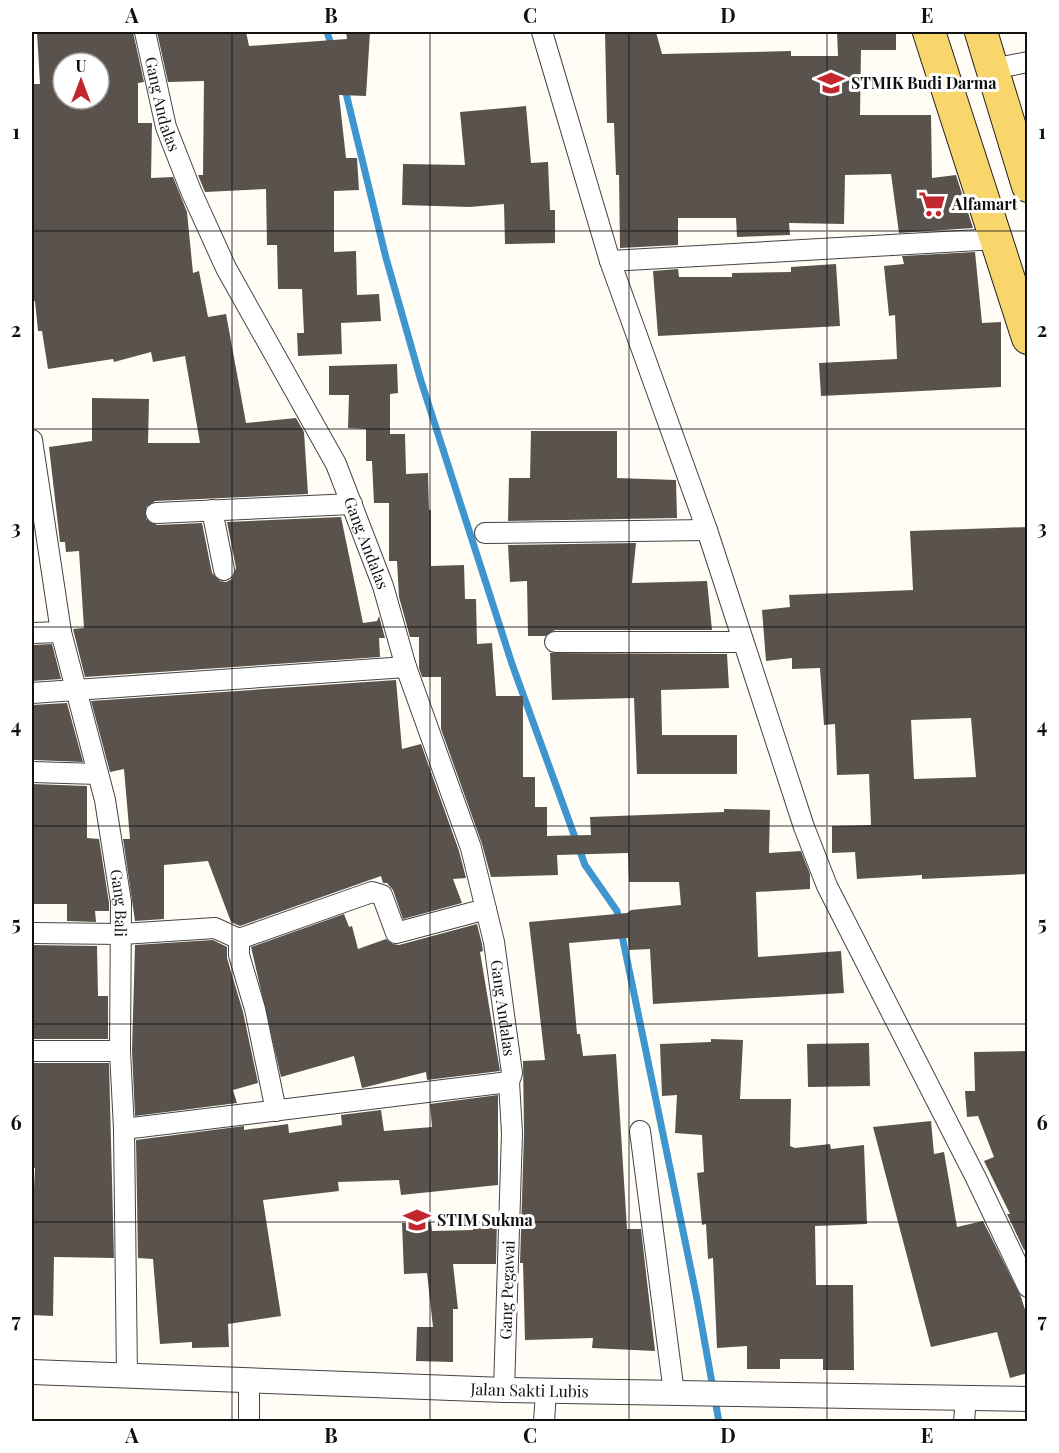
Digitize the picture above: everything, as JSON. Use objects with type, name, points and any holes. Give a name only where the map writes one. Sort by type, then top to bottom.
[{"type":"main road","points":[[929,32],[1028,338]]},
{"type":"main road","points":[[981,32],[1028,186]]},
{"type":"street","name":"Gang Andalas","points":[[145,32],[165,127],[190,191],[226,268],[325,443],[352,504],[383,586],[406,667],[471,848],[500,977],[512,1072],[509,1082]]},
{"type":"street","points":[[542,32],[610,261],[707,530],[783,770],[827,886],[976,1178],[1028,1287]]},
{"type":"street","points":[[992,69],[1028,62]]},
{"type":"street","points":[[610,261],[997,239]]},
{"type":"street","name":"Gang Bali","points":[[32,440],[62,632],[98,774],[114,849],[122,934],[120,1052],[124,1129],[127,1375]]},
{"type":"street","points":[[156,513],[352,504]]},
{"type":"street","points":[[212,510],[224,570]]},
{"type":"street","points":[[485,533],[707,530]]},
{"type":"street","points":[[32,633],[62,632]]},
{"type":"street","points":[[555,642],[743,642]]},
{"type":"street","points":[[32,693],[406,667]]},
{"type":"street","points":[[32,772],[98,774]]},
{"type":"street","points":[[32,933],[122,934],[215,928],[239,939],[372,892],[382,895],[393,930],[399,934],[486,909]]},
{"type":"street","points":[[239,939],[239,955],[255,1009],[276,1111]]},
{"type":"street","points":[[32,1051],[120,1052]]},
{"type":"street","points":[[124,1129],[509,1082]]},
{"type":"street","name":"Gang Pegawai","points":[[504,1390],[512,1133],[509,1082]]},
{"type":"street","points":[[640,1131],[679,1393]]},
{"type":"street","name":"Jalan Sakti Lubis","points":[[32,1372],[504,1390],[1028,1399]]},
{"type":"street","points":[[249,1381],[249,1422]]},
{"type":"street","points":[[544,1422],[546,1390]]},
{"type":"street","points":[[964,1422],[966,1397]]},
{"type":"building","points":[[37,32],[133,32],[144,82],[138,83],[138,123],[152,123],[151,178],[173,177],[187,212],[193,273],[199,271],[208,317],[226,314],[246,423],[296,418],[304,432],[308,494],[155,501],[146,507],[146,519],[157,525],[202,523],[212,573],[220,581],[226,582],[232,579],[236,568],[227,522],[341,517],[363,623],[377,621],[379,616],[385,638],[379,638],[380,657],[85,677],[73,629],[84,628],[79,551],[66,552],[65,542],[60,542],[49,447],[92,441],[92,398],[149,399],[148,443],[200,443],[185,356],[153,362],[151,352],[114,362],[113,359],[48,369],[42,331],[38,331],[35,301],[32,301],[32,279],[34,279],[32,84],[40,84]]},
{"type":"building","points":[[157,32],[246,32],[249,46],[347,39],[346,32],[370,32],[366,96],[339,95],[346,158],[357,158],[359,190],[334,191],[334,252],[356,251],[357,295],[379,294],[381,321],[341,323],[342,354],[298,356],[297,333],[304,333],[302,289],[278,289],[277,245],[267,245],[266,189],[205,192],[198,175],[203,175],[204,81],[168,82]]},
{"type":"building","points":[[605,32],[656,32],[662,54],[791,51],[791,56],[838,56],[837,32],[896,32],[896,50],[861,50],[860,115],[931,115],[932,178],[956,175],[973,228],[899,233],[891,174],[845,175],[844,224],[789,223],[790,235],[737,237],[736,218],[678,218],[678,245],[620,248],[619,175],[616,175],[614,123],[607,123]]},
{"type":"building","points":[[526,106],[531,163],[548,162],[550,210],[555,210],[555,243],[505,244],[504,204],[470,207],[402,205],[403,164],[465,165],[460,112]]},
{"type":"building","points":[[975,252],[982,323],[1001,322],[1001,387],[821,396],[819,363],[897,359],[895,315],[889,316],[884,266],[904,264],[902,256]]},
{"type":"building","points":[[836,264],[840,326],[658,336],[653,271],[678,269],[679,277],[732,277],[732,273],[791,272],[791,267]]},
{"type":"building","points":[[397,364],[398,393],[390,394],[390,434],[405,434],[406,474],[428,473],[429,510],[431,510],[431,566],[464,565],[465,599],[476,599],[477,644],[492,643],[496,696],[523,696],[523,777],[535,777],[535,807],[547,807],[547,836],[591,835],[590,817],[724,812],[724,809],[770,810],[769,853],[801,851],[810,874],[810,889],[756,892],[758,957],[841,951],[844,993],[653,1004],[650,949],[629,950],[628,938],[569,943],[577,1034],[580,1034],[583,1056],[616,1054],[627,1229],[641,1229],[655,1351],[592,1348],[593,1338],[525,1340],[523,1263],[520,1263],[524,1133],[523,1061],[545,1060],[529,922],[627,913],[631,910],[681,905],[679,882],[629,882],[628,853],[557,855],[558,875],[491,877],[482,844],[441,729],[441,677],[422,677],[419,668],[419,637],[410,637],[399,597],[397,561],[389,561],[389,503],[374,503],[372,461],[366,461],[366,429],[348,428],[349,395],[329,395],[329,366]]},
{"type":"building","points":[[531,431],[617,431],[617,478],[676,480],[677,518],[508,521],[509,478],[530,478]]},
{"type":"building","points":[[1028,527],[1028,874],[922,879],[922,875],[857,879],[855,852],[832,853],[832,826],[871,825],[869,774],[837,775],[835,724],[824,725],[820,668],[792,669],[792,658],[766,661],[762,610],[790,607],[789,595],[913,590],[910,531]],"holes":[[[971,718],[976,777],[914,779],[911,720]]]},
{"type":"building","points":[[636,543],[632,583],[707,581],[712,630],[555,630],[545,636],[528,636],[527,581],[510,582],[508,545]]},
{"type":"building","points":[[52,644],[61,679],[32,681],[32,645]]},
{"type":"building","points":[[550,653],[727,654],[729,688],[661,690],[662,735],[737,735],[737,774],[637,774],[634,698],[552,700]]},
{"type":"building","points":[[396,680],[402,749],[421,744],[459,851],[466,878],[453,879],[462,903],[403,919],[393,890],[387,883],[383,883],[381,876],[240,926],[231,922],[208,861],[164,865],[164,919],[135,921],[123,839],[130,839],[124,769],[110,772],[91,701]]},
{"type":"building","points":[[67,703],[83,762],[34,760],[32,705]]},
{"type":"building","points":[[32,784],[87,786],[87,838],[99,839],[109,903],[109,911],[95,911],[96,922],[67,921],[67,904],[32,904]]},
{"type":"building","points":[[344,914],[349,927],[352,926],[358,949],[386,939],[399,945],[477,924],[482,944],[483,951],[480,952],[500,1071],[427,1080],[426,1072],[362,1088],[354,1056],[281,1077],[251,947]]},
{"type":"building","points":[[213,940],[227,947],[227,958],[243,1012],[258,1083],[233,1090],[237,1103],[135,1116],[132,1051],[135,945]]},
{"type":"building","points":[[32,945],[97,946],[98,996],[108,996],[108,1039],[32,1039]]},
{"type":"building","points":[[711,1039],[743,1040],[740,1099],[791,1099],[790,1146],[795,1148],[830,1144],[831,1149],[864,1145],[867,1224],[815,1226],[816,1285],[853,1285],[854,1370],[823,1370],[823,1359],[780,1359],[780,1369],[747,1369],[747,1346],[717,1348],[713,1258],[708,1259],[706,1224],[702,1225],[697,1173],[704,1172],[702,1135],[675,1133],[677,1095],[662,1096],[660,1044],[711,1042]]},
{"type":"building","points":[[869,1043],[870,1086],[808,1087],[807,1044]]},
{"type":"building","points":[[1028,1051],[1028,1251],[1024,1250],[1007,1214],[1010,1214],[984,1161],[994,1157],[978,1116],[967,1117],[965,1091],[975,1091],[974,1052]]},
{"type":"building","points":[[32,1063],[109,1063],[114,1258],[54,1257],[53,1316],[32,1315],[35,1168],[32,1168]]},
{"type":"building","points":[[498,1095],[498,1185],[401,1195],[399,1180],[338,1182],[339,1191],[263,1200],[281,1316],[228,1324],[229,1347],[192,1348],[192,1342],[160,1344],[153,1259],[138,1258],[136,1140],[244,1126],[244,1130],[288,1124],[289,1133],[342,1125],[341,1115],[381,1110],[384,1131],[432,1127],[430,1104]]},
{"type":"building","points":[[931,1121],[934,1154],[944,1152],[957,1227],[983,1221],[1021,1297],[1028,1319],[1028,1373],[1010,1378],[997,1332],[931,1347],[873,1127]]},
{"type":"building","points":[[497,1221],[496,1264],[453,1264],[458,1309],[453,1309],[453,1362],[416,1361],[417,1327],[433,1327],[427,1273],[404,1274],[402,1223],[431,1222],[432,1231],[473,1230],[473,1222]]},
{"type":"waterway","points":[[327,32],[332,47]]},
{"type":"waterway","points":[[345,89],[386,258],[421,381],[512,664],[585,865],[617,911],[697,1299],[719,1422]]},
{"type":"place","name":"STMIK Budi Darma","points":[[831,83]]},
{"type":"place","name":"Alfamart","points":[[932,204]]},
{"type":"place","name":"STIM Sukma","points":[[417,1220]]}]
